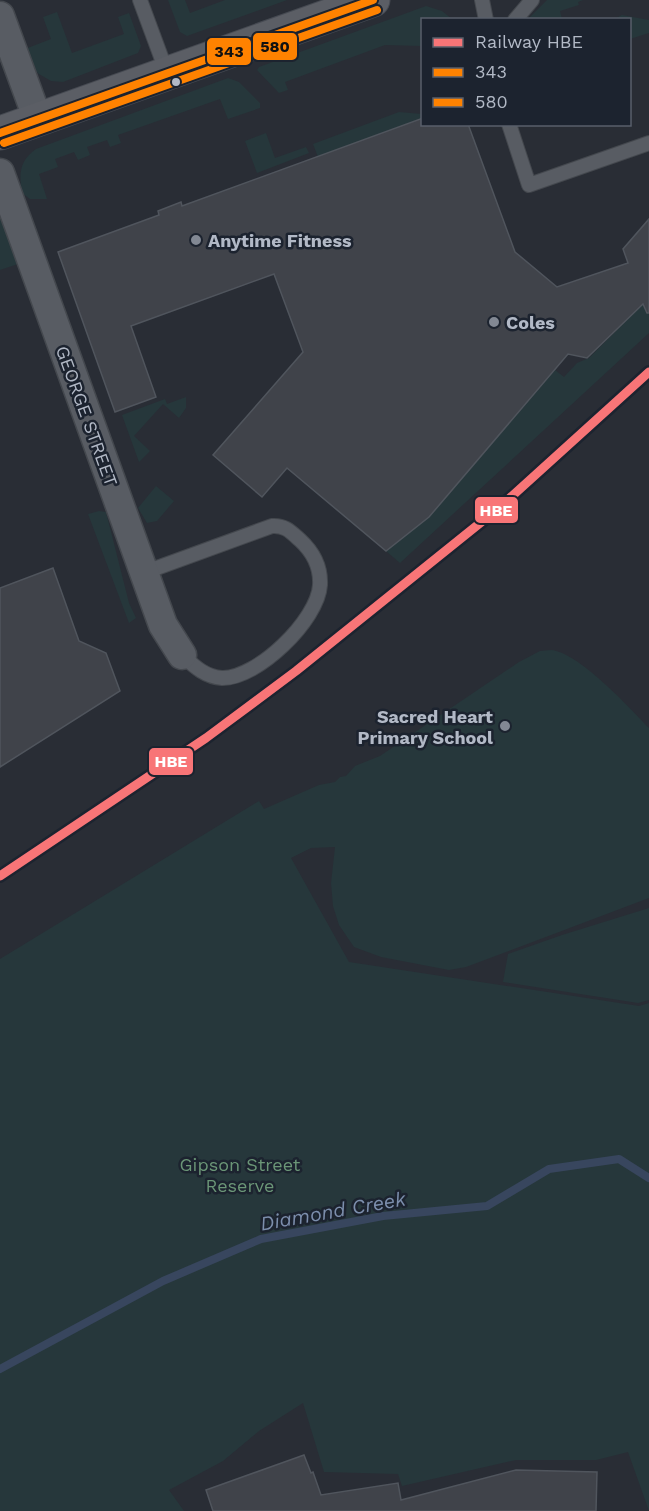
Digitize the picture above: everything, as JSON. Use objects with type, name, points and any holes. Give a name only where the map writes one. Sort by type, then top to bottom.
[{"type":"main road","points":[[0,133],[372,0]]},
{"type":"street","points":[[0,16],[38,120]]},
{"type":"street","name":"GEORGE STREET","points":[[0,173],[143,573],[163,625],[182,655]]},
{"type":"lane","points":[[140,0],[167,73]]},
{"type":"lane","points":[[482,0],[486,18]]},
{"type":"lane","points":[[517,18],[532,0]]},
{"type":"lane","points":[[510,126],[529,185],[649,143]]},
{"type":"lane","points":[[143,573],[272,526],[289,530],[309,549],[315,559],[320,585],[319,594],[309,615],[292,636],[258,665],[237,675],[223,678],[210,676],[182,655]]},
{"type":"green space","points":[[168,0],[185,0],[190,13],[225,0],[287,0],[187,36],[180,32]]},
{"type":"green space","points":[[547,0],[583,0],[578,2],[579,5],[560,11],[562,18],[529,18]]},
{"type":"green space","points":[[426,6],[442,11],[451,18],[421,18],[421,46],[385,45],[285,82],[288,90],[279,93],[257,70],[259,67]]},
{"type":"green space","points":[[57,12],[72,53],[124,34],[118,17],[129,13],[141,46],[138,53],[63,82],[51,81],[30,65],[25,49],[51,39],[43,17]]},
{"type":"green space","points":[[622,15],[649,20],[649,33],[631,39],[631,18],[616,18]]},
{"type":"green space","points":[[228,78],[239,82],[260,103],[260,108],[228,119],[220,99],[118,135],[121,143],[110,147],[107,140],[87,147],[90,155],[78,160],[74,152],[55,159],[58,167],[39,174],[47,199],[30,199],[22,193],[23,163],[36,149]]},
{"type":"green space","points":[[399,112],[421,114],[421,118],[318,157],[313,144]]},
{"type":"green space","points":[[266,133],[275,158],[306,147],[309,153],[257,173],[245,141]]},
{"type":"green space","points":[[0,217],[18,264],[0,270]]},
{"type":"green space","points":[[649,298],[649,333],[400,563],[386,551],[429,517],[555,370],[564,377],[577,363],[589,358]]},
{"type":"green space","points":[[186,397],[186,408],[179,418],[163,404],[134,436],[150,451],[139,462],[122,415],[165,399],[167,404]]},
{"type":"green space","points":[[156,486],[174,501],[157,521],[147,523],[138,508]]},
{"type":"green space","points":[[106,512],[129,603],[136,618],[129,623],[88,514]]},
{"type":"green space","name":"Gipson Street Reserve","points":[[551,650],[562,653],[589,670],[649,728],[649,898],[466,967],[449,970],[381,957],[354,947],[339,925],[333,906],[331,883],[335,847],[311,848],[291,858],[349,962],[639,1006],[649,1003],[649,1511],[628,1452],[596,1460],[516,1460],[402,1486],[398,1474],[324,1472],[303,1403],[259,1431],[223,1461],[169,1490],[184,1511],[0,1511],[0,959],[259,801],[264,809],[319,785],[335,782],[340,777],[346,776],[355,766],[380,756],[519,662],[540,651]]},
{"type":"green space","points":[[649,908],[649,1000],[638,1003],[503,982],[508,954]]},
{"type":"building","points":[[421,119],[421,126],[469,126],[515,252],[557,287],[628,263],[623,249],[649,219],[649,313],[643,304],[587,358],[568,354],[429,517],[386,551],[287,468],[262,497],[213,455],[303,352],[274,274],[131,326],[156,397],[115,412],[58,252],[159,215],[158,211],[181,202],[182,206]]},
{"type":"building","points":[[53,568],[79,641],[106,653],[120,691],[0,767],[0,588]]},
{"type":"building","points":[[304,1455],[321,1495],[398,1483],[401,1500],[516,1470],[597,1472],[596,1511],[213,1511],[206,1490]]},
{"type":"waterway","name":"Diamond Creek","points":[[0,1369],[163,1281],[261,1239],[383,1216],[487,1206],[549,1169],[619,1159],[649,1178]]},
{"type":"rail line","name":"HBE","points":[[0,876],[206,738],[296,671],[500,507],[649,372]]},
{"type":"transit line","name":"343","points":[[0,133],[373,0]]},
{"type":"transit line","name":"580","points":[[4,143],[377,10]]},
{"type":"place","name":"Anytime Fitness","points":[[196,240]]},
{"type":"place","name":"Coles","points":[[494,322]]},
{"type":"place","name":"Sacred Heart Primary School","points":[[505,726]]}]
